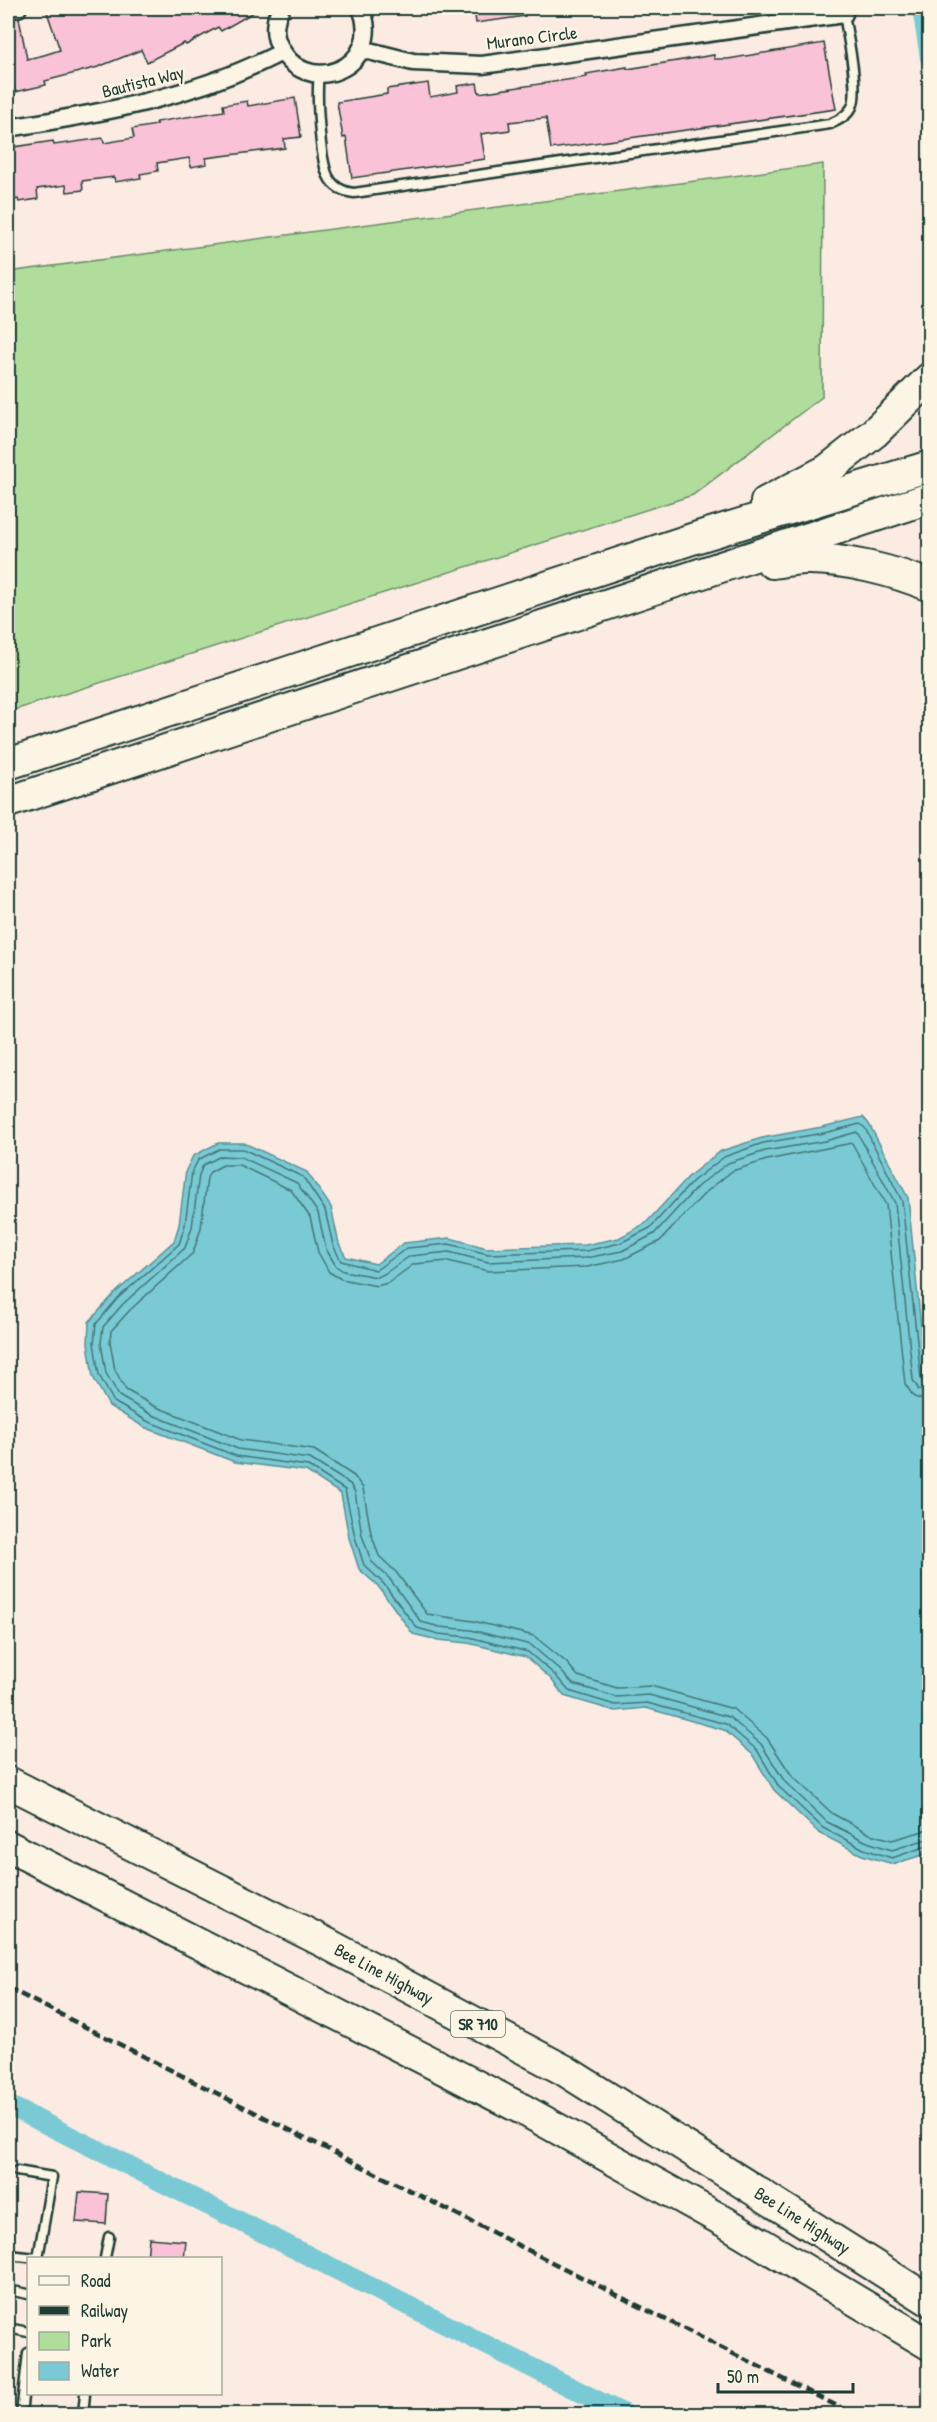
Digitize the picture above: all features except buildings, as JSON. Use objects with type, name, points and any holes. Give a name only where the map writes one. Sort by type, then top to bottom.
[{"type":"highway","points":[[698,537],[827,470],[874,433],[930,378]]},
{"type":"highway","points":[[8,802],[254,702],[698,537],[930,466]]},
{"type":"highway","points":[[8,764],[254,702],[715,570],[930,498]]},
{"type":"highway","points":[[715,570],[805,559],[862,566],[911,578],[930,586]]},
{"type":"highway","name":"Bee Line Highway","points":[[8,1782],[324,1942],[564,2070],[930,2301]]},
{"type":"highway","points":[[8,1846],[522,2109],[727,2223],[930,2345]]},
{"type":"street","points":[[8,9],[18,8]]},
{"type":"street","points":[[282,8],[277,16],[276,37],[282,52],[299,69],[319,75],[339,71],[356,59],[366,41],[367,21],[361,8]]},
{"type":"street","name":"Murano Circle","points":[[361,49],[413,62],[482,64],[844,11]]},
{"type":"street","name":"Bautista Way","points":[[8,128],[71,118],[171,97],[217,81],[282,52]]},
{"type":"lane","points":[[319,75],[317,101],[325,167],[334,184],[344,192],[354,193],[830,123],[841,119],[848,112],[856,95],[844,11]]},
{"type":"lane","points":[[17,2171],[52,2177],[38,2257]]},
{"type":"lane","points":[[105,2257],[109,2237]]},
{"type":"lane","points":[[8,2255],[27,2258]]},
{"type":"lane","points":[[8,2290],[27,2294]]},
{"type":"lane","points":[[8,2328],[27,2332]]},
{"type":"lane","points":[[21,2415],[27,2362]]},
{"type":"lane","points":[[83,2415],[85,2395]]},
{"type":"green space","points":[[823,164],[822,397],[693,495],[8,712],[8,272]]},
{"type":"water","points":[[863,1117],[869,1124],[908,1198],[929,1408],[930,1847],[926,1854],[893,1864],[862,1855],[819,1833],[774,1790],[752,1754],[724,1730],[646,1708],[615,1711],[564,1696],[551,1679],[526,1657],[468,1643],[438,1640],[413,1634],[378,1586],[359,1569],[349,1538],[341,1494],[306,1471],[235,1462],[144,1427],[109,1406],[93,1377],[88,1343],[89,1322],[114,1294],[174,1241],[179,1225],[186,1170],[193,1156],[218,1143],[244,1143],[307,1172],[331,1207],[339,1244],[346,1257],[376,1264],[404,1243],[450,1238],[487,1248],[585,1245],[619,1238],[646,1223],[689,1176],[721,1151],[762,1138]]},
{"type":"waterway","points":[[922,8],[930,58]]},
{"type":"waterway","points":[[8,2105],[624,2414]]},
{"type":"railway","points":[[8,1988],[853,2414]]}]
